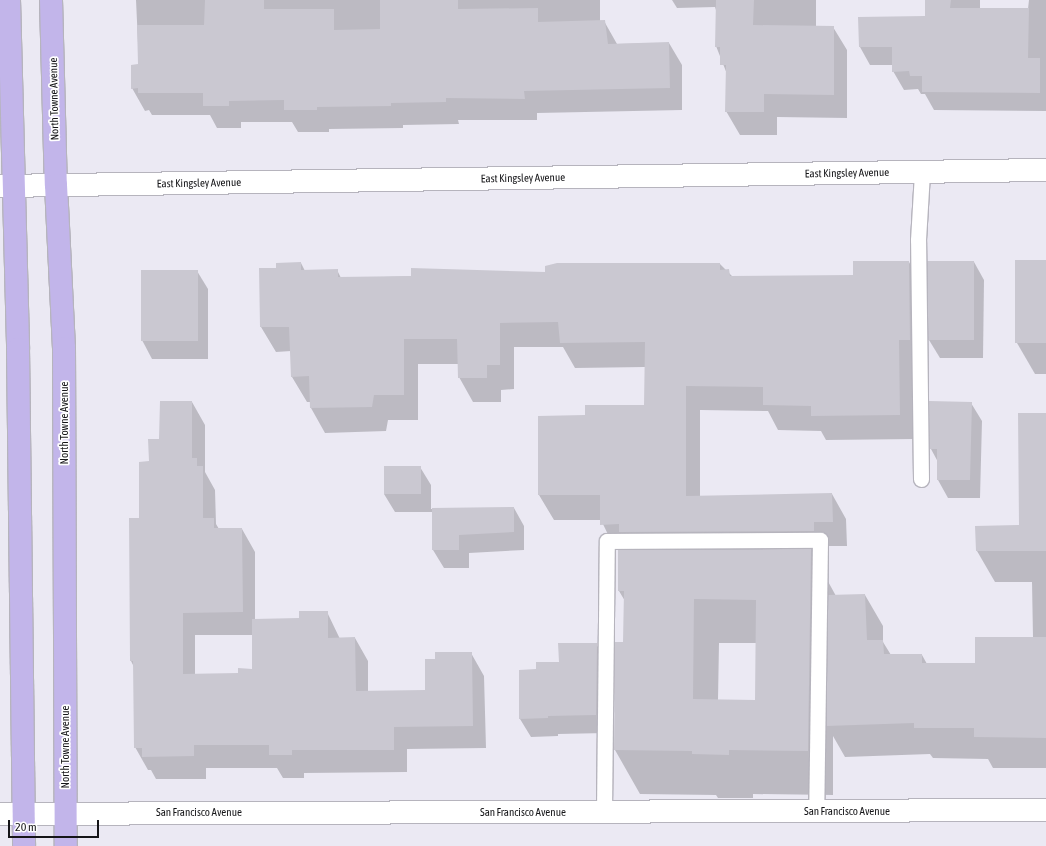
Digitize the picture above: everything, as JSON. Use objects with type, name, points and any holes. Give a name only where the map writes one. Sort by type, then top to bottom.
[{"type":"main road","points":[[9,0],[7,186],[24,846]]},
{"type":"main road","name":"North Towne Avenue","points":[[51,0],[56,185],[64,348],[66,846]]},
{"type":"street","name":"East Kingsley Avenue","points":[[7,186],[1046,170]]},
{"type":"street","name":"San Francisco Avenue","points":[[0,814],[65,812],[1046,810]]},
{"type":"lane","points":[[922,172],[918,240],[922,478]]},
{"type":"lane","points":[[604,812],[608,541],[820,540],[816,811]]},
{"type":"building","points":[[205,0],[264,0],[264,9],[334,9],[334,30],[380,29],[380,0],[458,0],[458,9],[538,8],[538,22],[605,20],[608,44],[669,42],[670,88],[524,91],[525,99],[446,98],[446,102],[391,103],[391,106],[317,107],[317,110],[284,110],[284,100],[229,101],[229,106],[203,106],[203,93],[138,93],[138,88],[131,89],[131,65],[138,64],[137,25],[204,25]]},
{"type":"building","points":[[716,0],[754,0],[753,25],[834,26],[834,95],[764,94],[764,112],[725,112],[726,65],[720,65],[720,47],[715,47]]},
{"type":"building","points":[[925,0],[951,0],[950,8],[1029,8],[1028,58],[1040,58],[1040,93],[922,92],[922,76],[910,76],[909,71],[892,72],[892,47],[859,47],[858,17],[925,16]]},
{"type":"building","points":[[1015,260],[1046,260],[1046,343],[1015,343]]},
{"type":"building","points":[[853,261],[909,261],[910,340],[899,340],[900,415],[811,416],[811,406],[763,405],[763,387],[686,386],[686,496],[832,493],[833,522],[814,522],[814,531],[619,532],[619,524],[600,525],[600,495],[538,495],[538,416],[585,415],[585,405],[644,405],[645,342],[560,343],[558,322],[500,323],[500,365],[487,365],[487,378],[458,378],[457,339],[404,339],[404,395],[374,395],[372,407],[310,408],[309,376],[291,377],[289,327],[260,327],[259,268],[276,268],[276,263],[301,262],[301,270],[338,269],[338,277],[411,276],[411,268],[545,272],[545,266],[557,263],[720,263],[720,270],[729,269],[730,276],[853,275]]},
{"type":"building","points":[[927,261],[974,261],[974,340],[927,340]]},
{"type":"building","points":[[141,270],[198,270],[198,341],[141,341]]},
{"type":"building","points":[[160,401],[192,401],[192,458],[197,458],[197,466],[203,466],[203,518],[214,518],[214,528],[242,528],[243,612],[183,613],[183,674],[238,673],[238,668],[252,669],[252,619],[299,618],[299,611],[328,611],[328,638],[355,637],[356,691],[425,690],[425,659],[435,659],[435,652],[472,652],[473,726],[394,727],[394,750],[292,750],[292,755],[269,755],[269,745],[194,745],[194,756],[142,757],[142,748],[134,748],[133,661],[130,661],[129,518],[139,518],[139,462],[149,461],[148,439],[159,439]]},
{"type":"building","points":[[929,401],[972,402],[970,480],[937,480],[937,449],[930,449]]},
{"type":"building","points":[[1018,413],[1046,413],[1046,551],[976,551],[975,526],[1019,525]]},
{"type":"building","points":[[384,466],[421,466],[421,494],[384,494]]},
{"type":"building","points":[[514,507],[514,532],[459,535],[459,550],[432,550],[432,508]]},
{"type":"building","points":[[811,549],[808,751],[729,750],[729,755],[692,754],[692,751],[614,750],[615,642],[623,642],[624,591],[618,591],[618,550]],"holes":[[[694,599],[756,600],[755,700],[693,699]]]},
{"type":"building","points":[[865,594],[867,640],[883,640],[884,654],[922,654],[922,663],[975,663],[975,637],[1046,637],[1046,738],[974,737],[974,728],[914,728],[914,723],[826,726],[828,595]]},
{"type":"building","points":[[558,643],[597,643],[596,715],[548,716],[548,718],[519,719],[519,670],[536,669],[536,662],[559,662]]}]
